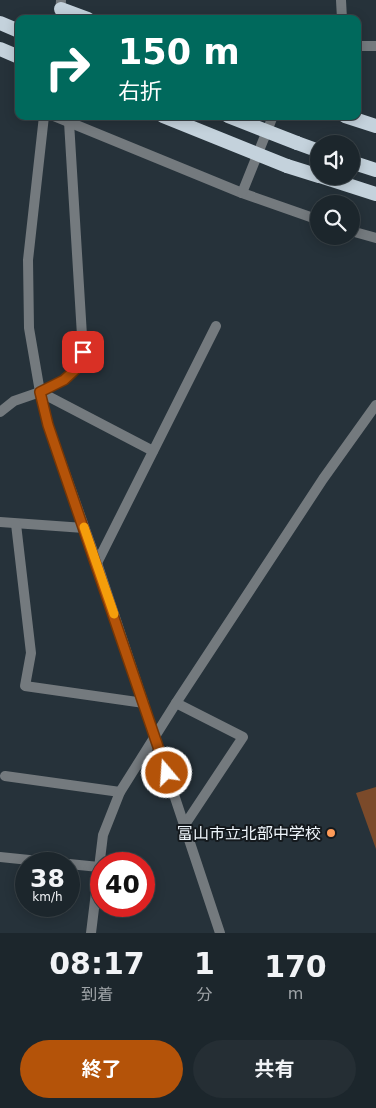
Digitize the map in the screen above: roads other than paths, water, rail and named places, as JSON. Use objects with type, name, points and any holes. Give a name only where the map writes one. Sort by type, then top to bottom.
[{"type":"highway","points":[[61,9],[77,15]]},
{"type":"highway","points":[[0,23],[15,29]]},
{"type":"highway","points":[[0,49],[15,55]]},
{"type":"highway","points":[[173,120],[287,166],[310,173]]},
{"type":"highway","points":[[238,120],[310,148]]},
{"type":"highway","points":[[357,120],[376,126]]},
{"type":"highway","points":[[360,165],[376,170]]},
{"type":"highway","points":[[348,185],[376,194]]},
{"type":"street","points":[[341,0],[342,15]]},
{"type":"street","points":[[361,46],[376,46]]},
{"type":"street","points":[[44,120],[28,260],[29,328],[40,392],[48,425],[97,563],[220,933]]},
{"type":"street","points":[[63,120],[242,193],[310,217]]},
{"type":"street","points":[[242,193],[271,120]]},
{"type":"street","points":[[0,412],[14,401],[40,392],[64,380],[77,368],[83,352],[68,122]]},
{"type":"street","points":[[360,234],[376,238]]},
{"type":"street","points":[[97,563],[216,326]]},
{"type":"street","points":[[40,392],[153,451]]},
{"type":"street","points":[[101,852],[103,835],[120,792],[323,479],[376,405]]},
{"type":"street","points":[[0,522],[84,528]]},
{"type":"street","points":[[16,524],[31,653],[25,686],[144,702]]},
{"type":"street","points":[[176,703],[243,737],[184,826]]},
{"type":"street","points":[[5,776],[120,792]]},
{"type":"street","points":[[0,858],[15,859]]},
{"type":"street","points":[[90,933],[92,917]]},
{"type":"place","name":"富山市立北部中学校","points":[[331,833]]}]
